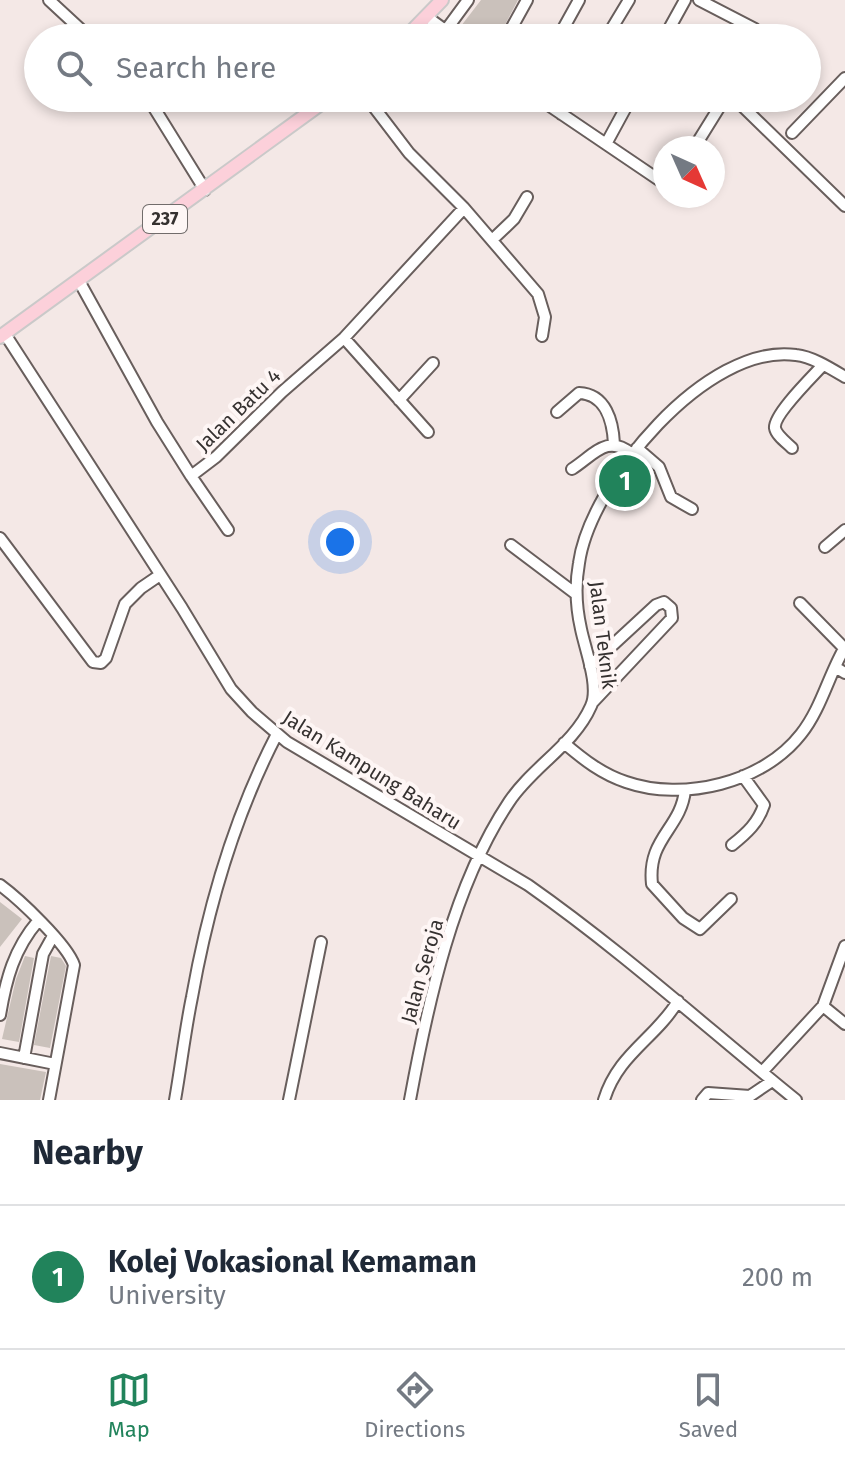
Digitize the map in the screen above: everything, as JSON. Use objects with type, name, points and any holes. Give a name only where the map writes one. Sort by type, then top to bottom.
[{"type":"main road","points":[[420,24],[442,0]]},
{"type":"main road","name":"237","points":[[2,335],[310,112]]},
{"type":"street","points":[[49,0],[75,24]]},
{"type":"street","points":[[450,24],[468,0]]},
{"type":"street","points":[[514,24],[527,0]]},
{"type":"street","points":[[566,24],[579,0]]},
{"type":"street","points":[[614,24],[629,0]]},
{"type":"street","points":[[672,24],[685,0]]},
{"type":"street","points":[[699,0],[745,24]]},
{"type":"street","points":[[427,17],[437,24]]},
{"type":"street","points":[[821,103],[845,78]]},
{"type":"street","points":[[157,112],[205,190]]},
{"type":"street","points":[[378,112],[409,153],[464,208],[538,294],[545,317],[542,336]]},
{"type":"street","points":[[558,112],[653,176]]},
{"type":"street","points":[[606,144],[623,112]]},
{"type":"street","points":[[701,136],[716,112]]},
{"type":"street","points":[[748,112],[845,206]]},
{"type":"street","points":[[792,133],[812,112]]},
{"type":"street","points":[[492,240],[514,219],[527,197]]},
{"type":"street","name":"Jalan Batu 4","points":[[79,281],[157,422],[191,476],[216,457],[282,392],[344,338],[464,208]]},
{"type":"street","name":"Jalan Kampung Baharu","points":[[2,335],[231,689],[252,712],[277,734],[480,856],[566,912],[622,954],[796,1100]]},
{"type":"street","points":[[344,338],[428,432]]},
{"type":"street","name":"Jalan Teknik","points":[[480,856],[510,800],[582,723],[593,702],[590,666],[576,594],[583,544],[597,511],[634,451],[704,382],[727,368],[748,361],[794,354],[845,377]]},
{"type":"street","points":[[399,400],[433,363]]},
{"type":"street","points":[[792,448],[777,432],[775,424],[780,413],[823,365]]},
{"type":"street","points":[[557,412],[579,393],[587,394],[610,414],[614,444]]},
{"type":"street","points":[[572,469],[609,444],[614,444],[634,451],[659,467],[671,497],[692,509]]},
{"type":"street","points":[[191,476],[228,530]]},
{"type":"street","points":[[825,547],[845,530]]},
{"type":"street","points":[[0,538],[93,662],[101,663],[106,658],[128,599],[160,575]]},
{"type":"street","points":[[511,545],[576,594]]},
{"type":"street","points":[[590,666],[656,605],[664,602],[671,608],[672,618],[593,702]]},
{"type":"street","points":[[564,743],[591,766],[627,783],[663,790],[685,790],[743,776],[775,758],[800,736],[844,647],[800,603]]},
{"type":"street","points":[[835,667],[845,673]]},
{"type":"street","points":[[175,1100],[191,998],[214,901],[241,816],[277,734]]},
{"type":"street","points":[[732,845],[759,819],[764,805],[743,776]]},
{"type":"street","points":[[685,790],[682,808],[654,852],[652,884],[683,918],[698,929],[731,899]]},
{"type":"street","name":"Jalan Seroja","points":[[410,1100],[434,986],[480,856]]},
{"type":"street","points":[[0,885],[53,936],[71,956],[74,965],[49,1100]]},
{"type":"street","points":[[0,1015],[2,988],[17,951],[38,921]]},
{"type":"street","points":[[24,1058],[43,954],[53,936]]},
{"type":"street","points":[[289,1100],[321,942]]},
{"type":"street","points":[[762,1072],[823,1006],[845,946]]},
{"type":"street","points":[[604,1100],[608,1087],[632,1050],[662,1025],[678,1001]]},
{"type":"street","points":[[823,1006],[845,1024]]},
{"type":"street","points":[[0,1053],[55,1064]]},
{"type":"street","points":[[702,1100],[708,1093],[750,1096],[772,1081]]},
{"type":"building","points":[[481,0],[518,0],[505,24],[463,24]]},
{"type":"building","points":[[0,902],[22,919],[0,947]]},
{"type":"building","points":[[25,956],[34,958],[19,1042],[2,1039],[16,979]]},
{"type":"building","points":[[51,956],[61,958],[66,966],[50,1048],[34,1045]]},
{"type":"building","points":[[0,1064],[46,1072],[40,1100],[0,1100]]},
{"type":"place","name":"Kolej Vokasional Kemaman","points":[[625,481]]}]
